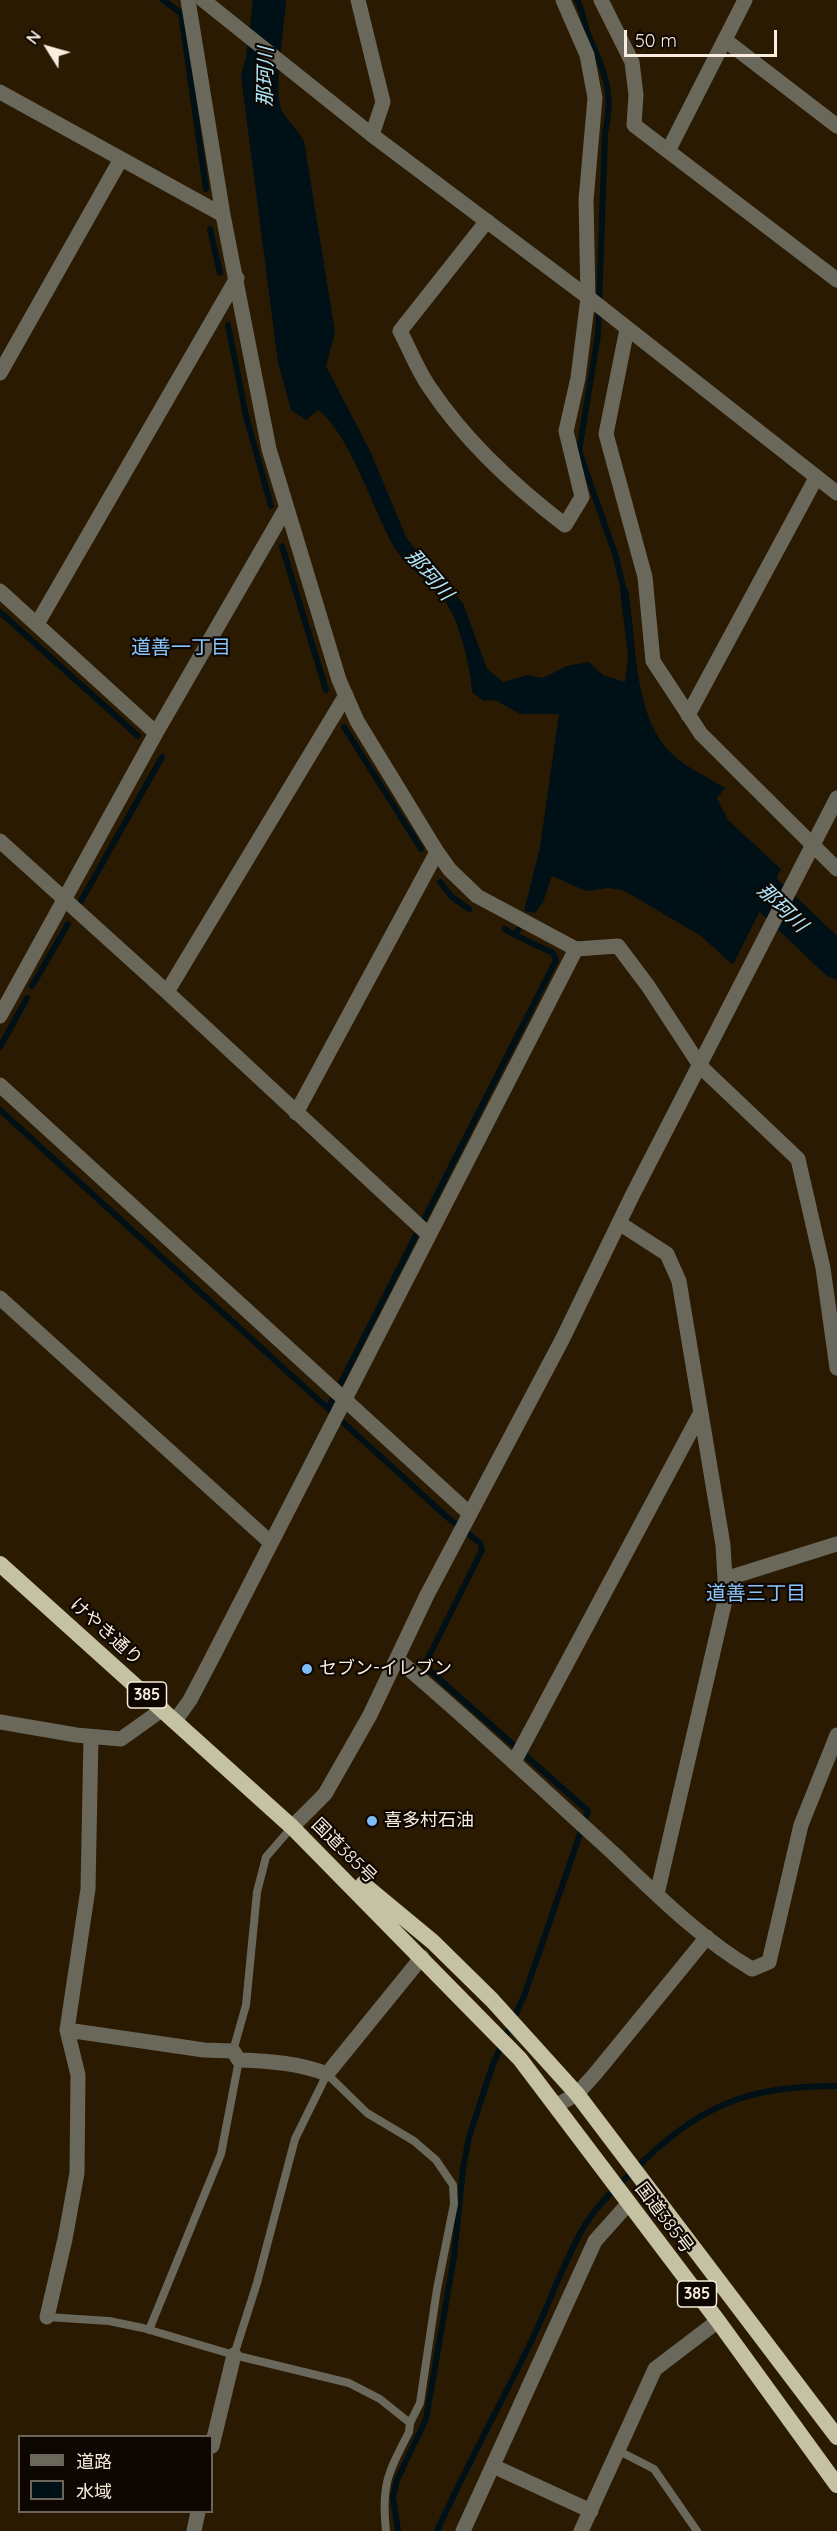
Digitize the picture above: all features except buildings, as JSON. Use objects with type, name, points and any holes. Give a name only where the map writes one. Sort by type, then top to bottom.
[{"type":"highway","name":"けやき通り","points":[[0,1564],[292,1827]]},
{"type":"highway","name":"国道385号","points":[[292,1827],[520,2059],[718,2321],[837,2485]]},
{"type":"highway","name":"国道385号","points":[[292,1827],[433,1941],[492,2000],[576,2094],[837,2438]]},
{"type":"street","points":[[188,0],[223,215],[269,449],[346,695],[357,721],[450,870],[477,896],[576,949],[618,946],[704,1060],[798,1159],[822,1268],[837,1368]]},
{"type":"street","points":[[358,0],[383,102],[372,135]]},
{"type":"street","points":[[487,221],[400,332],[430,388],[476,446],[519,489],[565,525],[582,496],[566,431],[578,378],[588,298],[586,200],[595,98],[587,55],[563,0]]},
{"type":"street","points":[[601,0],[632,62],[636,95],[634,125],[837,280]]},
{"type":"street","points":[[668,151],[745,0]]},
{"type":"street","points":[[206,2],[372,135],[588,298],[837,494]]},
{"type":"street","points":[[725,40],[837,126]]},
{"type":"street","points":[[0,92],[223,215]]},
{"type":"street","points":[[0,373],[121,159]]},
{"type":"street","points":[[37,624],[237,278]]},
{"type":"street","points":[[627,329],[606,435],[645,577],[652,661],[709,742],[810,851],[837,869]]},
{"type":"street","points":[[688,715],[816,478]]},
{"type":"street","points":[[0,1016],[156,733],[286,508]]},
{"type":"street","points":[[0,591],[156,733]]},
{"type":"street","points":[[168,992],[346,695]]},
{"type":"street","points":[[292,1827],[325,1794],[370,1715],[618,1223],[837,798]]},
{"type":"street","points":[[0,841],[168,992],[429,1235]]},
{"type":"street","points":[[296,1113],[437,852]]},
{"type":"street","points":[[0,1722],[91,1737],[121,1739],[169,1715],[190,1700],[576,949]]},
{"type":"street","points":[[0,1085],[470,1514]]},
{"type":"street","points":[[618,1223],[667,1254],[679,1281],[723,1545],[726,1596],[657,1894]]},
{"type":"street","points":[[0,1298],[270,1542]]},
{"type":"street","points":[[514,1762],[700,1414]]},
{"type":"street","points":[[725,1579],[837,1544]]},
{"type":"street","points":[[397,1659],[514,1762],[657,1894],[731,1957],[752,1969],[769,1962],[801,1825],[837,1735]]},
{"type":"street","points":[[47,2317],[65,2240],[77,2174],[78,2075],[67,2030],[88,1889],[91,1737]]},
{"type":"street","points":[[557,2105],[576,2094],[707,1937]]},
{"type":"street","points":[[67,2030],[274,2061],[327,2074],[422,1957]]},
{"type":"street","points":[[463,2531],[595,2241],[628,2204]]},
{"type":"street","points":[[581,2531],[655,2369],[718,2321]]},
{"type":"street","points":[[213,2442],[234,2355]]},
{"type":"street","points":[[493,2466],[591,2511]]},
{"type":"street","points":[[194,2531],[198,2513]]},
{"type":"lane","points":[[149,2330],[221,2154],[246,2005],[257,1892],[266,1857],[292,1827]]},
{"type":"lane","points":[[234,2355],[262,2267],[295,2139],[327,2074],[367,2113],[414,2141],[436,2160],[453,2185],[454,2204],[437,2289],[420,2403],[410,2423],[409,2432],[386,2484],[382,2499],[386,2531]]},
{"type":"lane","points":[[47,2317],[109,2321],[349,2383],[380,2399],[410,2423]]},
{"type":"lane","points":[[619,2451],[654,2469],[697,2531]]},
{"type":"water","points":[[253,0],[286,0],[279,75],[280,103],[282,111],[304,141],[335,332],[326,366],[371,453],[406,537],[430,568],[463,603],[487,669],[503,682],[527,675],[543,678],[567,666],[589,662],[603,675],[625,682],[628,655],[620,590],[628,589],[642,693],[647,713],[656,732],[667,749],[679,760],[725,788],[717,798],[728,820],[781,869],[733,965],[701,936],[623,890],[608,888],[586,891],[552,876],[543,902],[535,913],[524,911],[540,847],[559,714],[520,714],[495,700],[484,701],[472,692],[464,647],[452,613],[435,589],[399,555],[340,436],[318,410],[306,420],[291,410],[278,363],[241,76],[246,57]]},
{"type":"waterway","points":[[163,0],[181,13],[206,189]]},
{"type":"waterway","points":[[577,0],[606,80],[609,104],[605,133],[598,335],[579,451],[616,557],[625,595]]},
{"type":"waterway","points":[[210,229],[220,273]]},
{"type":"waterway","points":[[228,325],[246,416],[271,506]]},
{"type":"waterway","points":[[282,546],[326,690]]},
{"type":"waterway","points":[[0,612],[138,736]]},
{"type":"waterway","points":[[344,727],[421,849]]},
{"type":"waterway","points":[[81,901],[162,757]]},
{"type":"waterway","name":"那珂川","points":[[728,865],[745,873],[837,961]]},
{"type":"waterway","points":[[440,882],[452,897],[469,909]]},
{"type":"waterway","points":[[32,986],[68,924]]},
{"type":"waterway","points":[[505,929],[515,935]]},
{"type":"waterway","points":[[328,1408],[556,960],[553,953],[515,935],[518,930]]},
{"type":"waterway","points":[[0,1047],[27,998]]},
{"type":"waterway","points":[[0,1110],[447,1517],[480,1543],[482,1550],[426,1662],[428,1669],[588,1811],[524,1996],[493,2064],[469,2137],[463,2169],[454,2256],[426,2419],[397,2480],[393,2497],[398,2531]]},
{"type":"waterway","points":[[437,2531],[528,2348],[574,2246],[586,2223],[604,2200],[655,2150],[700,2116],[748,2096],[774,2090],[837,2086]]},
{"type":"place","name":"セブン-イレブン","points":[[307,1669]]},
{"type":"place","name":"喜多村石油","points":[[372,1821]]},
{"type":"district","name":"道善一丁目","points":[[181,648]]},
{"type":"district","name":"道善三丁目","points":[[756,1594]]}]
